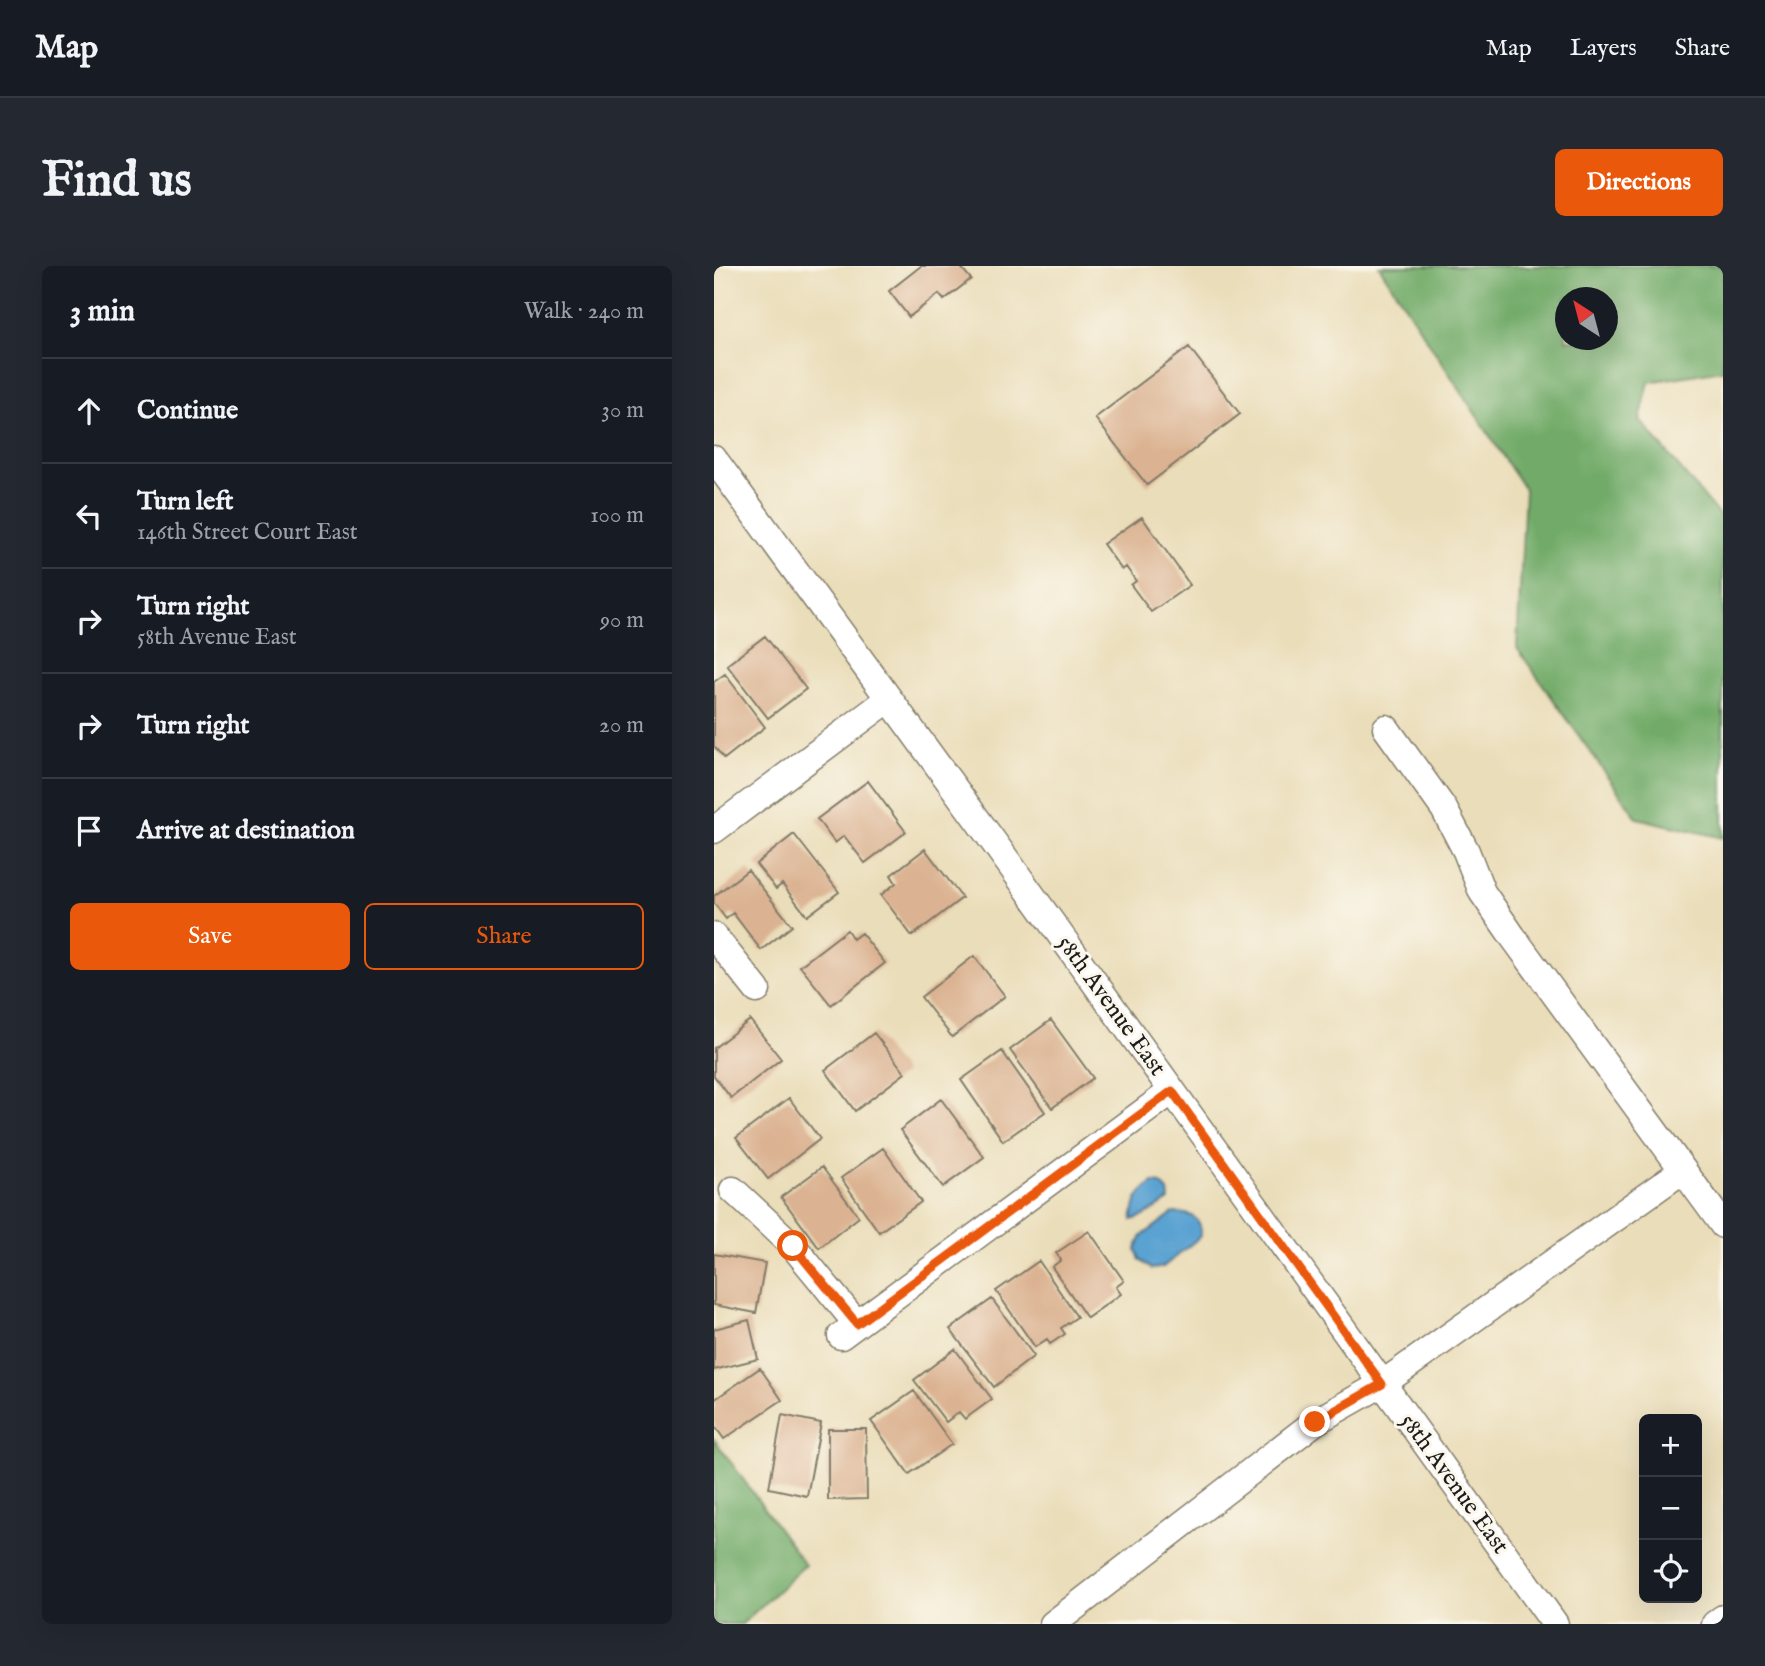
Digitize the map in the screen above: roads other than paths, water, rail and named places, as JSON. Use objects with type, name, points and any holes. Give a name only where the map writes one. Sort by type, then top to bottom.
[{"type":"street","name":"58th Avenue East","points":[[714,459],[1555,1624]]},
{"type":"street","points":[[714,830],[889,699]]},
{"type":"street","points":[[1386,728],[1444,809],[1466,851],[1482,892],[1723,1225]]},
{"type":"street","points":[[714,936],[757,990]]},
{"type":"street","points":[[733,1189],[793,1246],[849,1330],[1172,1091]]},
{"type":"street","points":[[1053,1624],[1315,1422],[1382,1384],[1683,1170]]},
{"type":"street","points":[[1715,1624],[1723,1618]]},
{"type":"water","points":[[1153,1183],[1161,1184],[1168,1191],[1169,1200],[1144,1216],[1132,1220],[1137,1198]]},
{"type":"water","points":[[1173,1213],[1194,1217],[1201,1229],[1201,1236],[1163,1267],[1152,1269],[1140,1260],[1136,1249],[1142,1236]]}]
